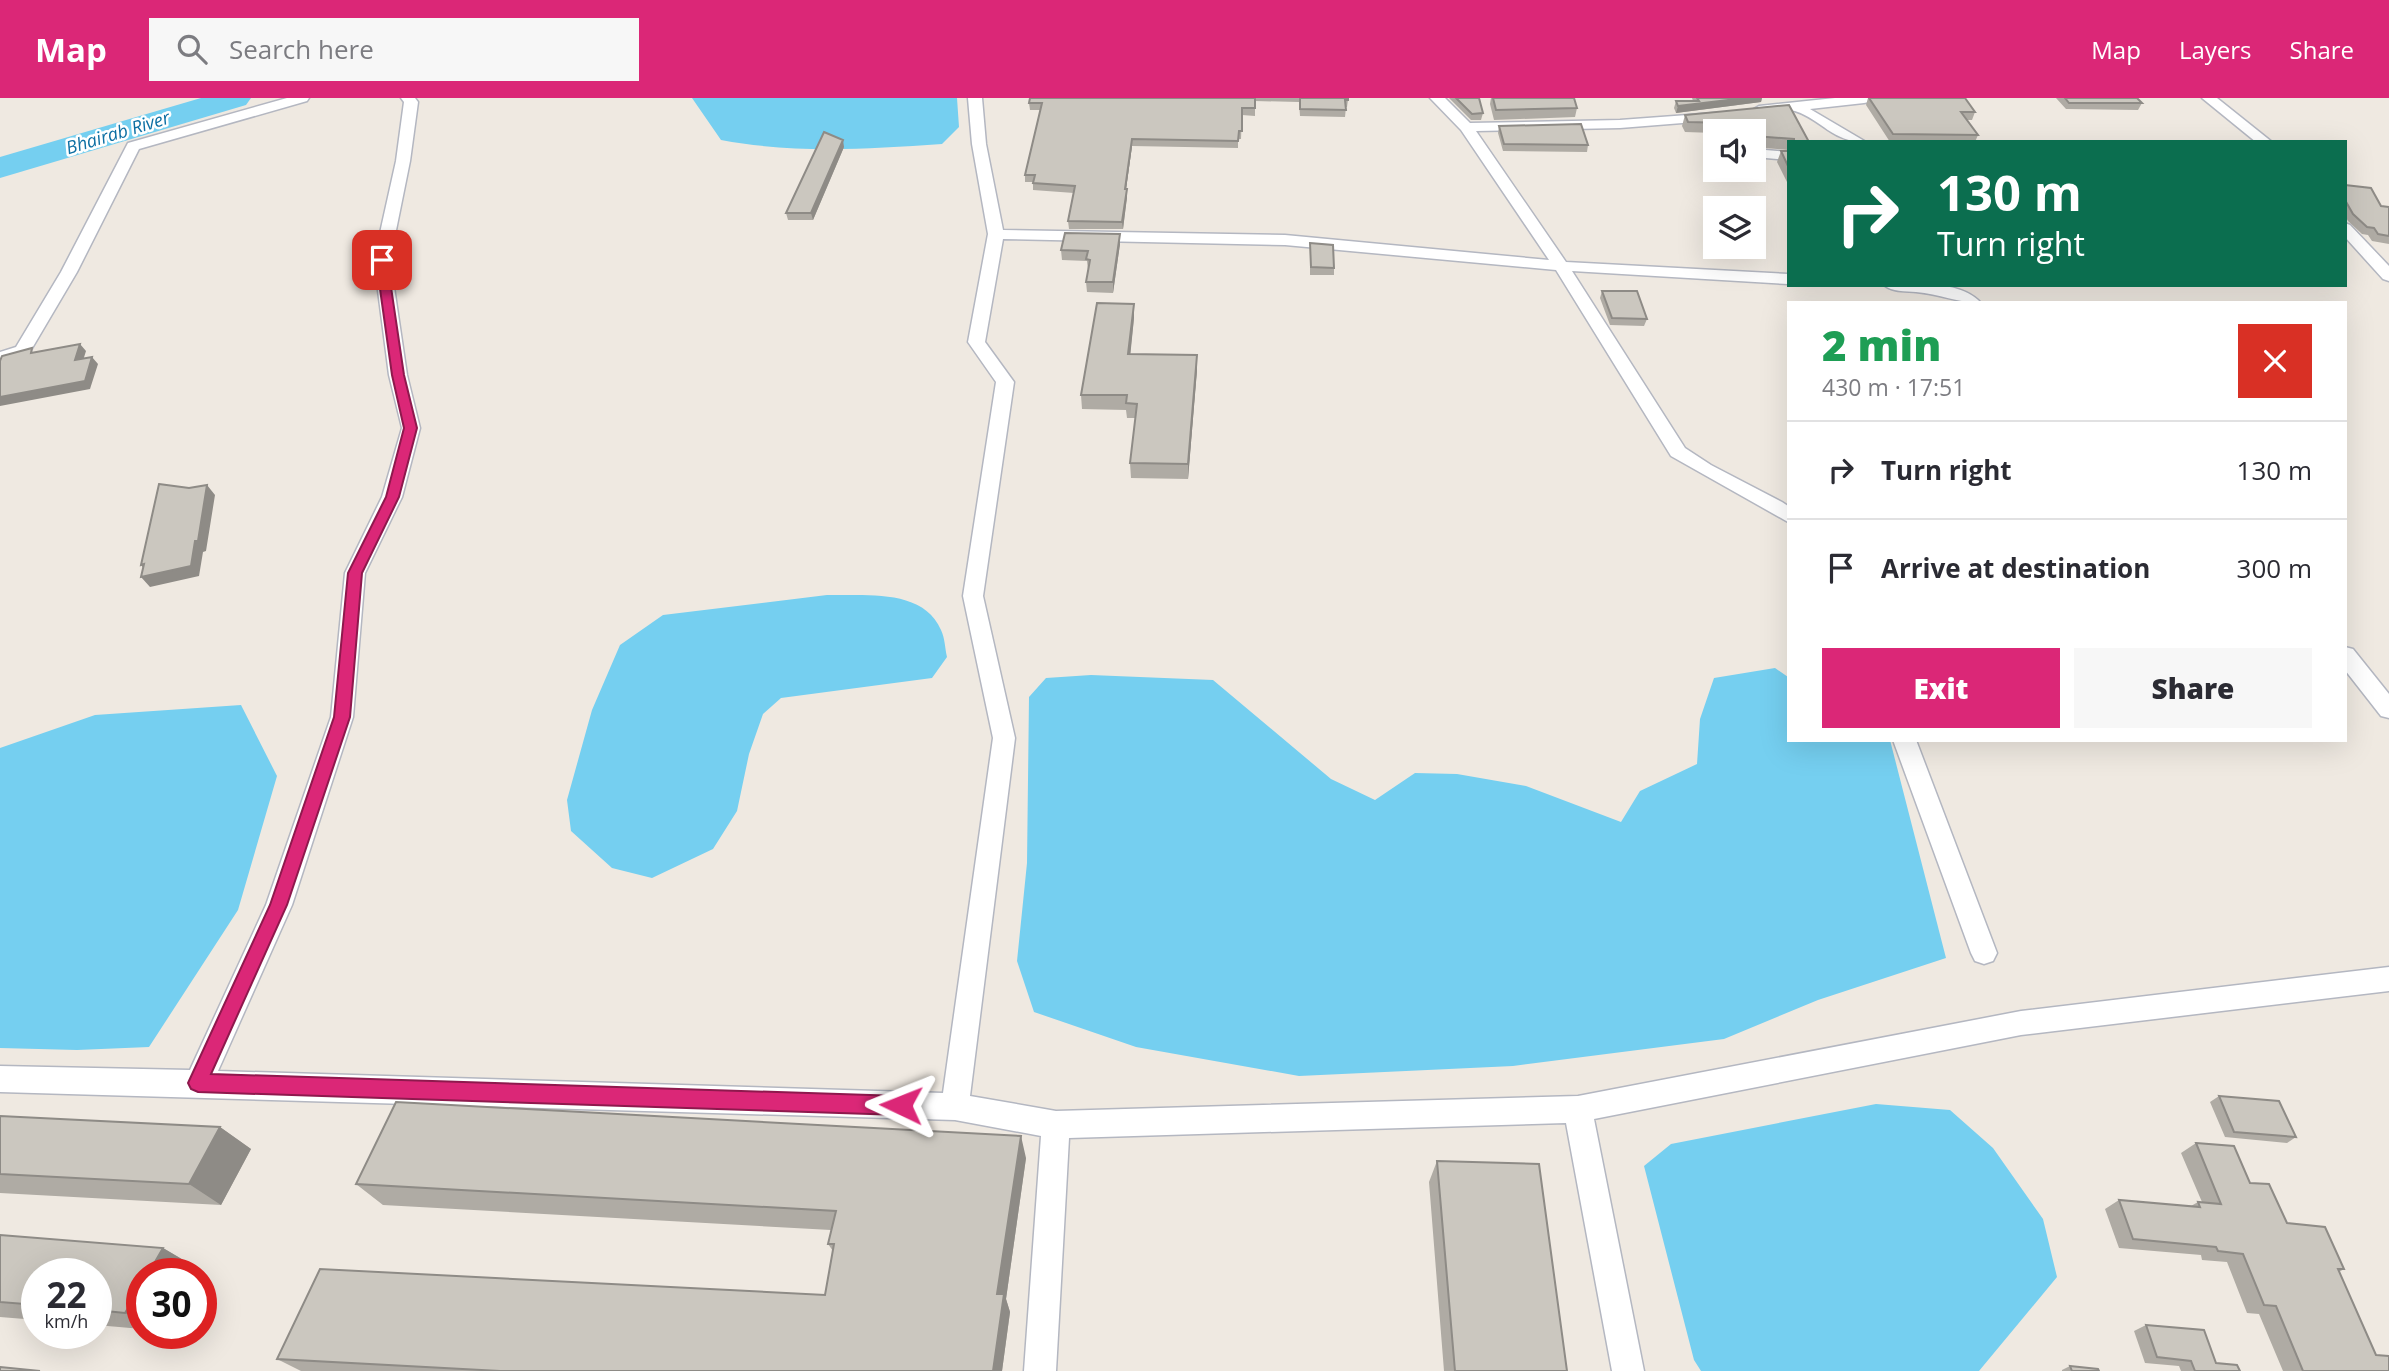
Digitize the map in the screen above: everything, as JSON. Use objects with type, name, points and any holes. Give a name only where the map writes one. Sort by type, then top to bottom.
[{"type":"street","points":[[0,358],[22,350],[69,272],[133,146],[302,98]]},
{"type":"street","points":[[198,1083],[279,905],[342,717],[355,573],[392,497],[411,428],[398,375],[382,260],[403,161],[411,102],[408,98]]},
{"type":"street","points":[[955,1107],[1004,738],[973,596],[1005,382],[976,342],[996,234],[979,145],[975,98]]},
{"type":"street","points":[[1437,98],[1466,127],[1561,266],[1678,452],[1698,468],[1765,498],[1787,515]]},
{"type":"street","points":[[2209,98],[2262,140]]},
{"type":"street","points":[[1466,127],[1620,124],[1704,118],[1791,102],[1864,99]]},
{"type":"street","points":[[1791,102],[1855,140]]},
{"type":"street","points":[[1766,154],[1787,156]]},
{"type":"street","points":[[2347,230],[2389,276]]},
{"type":"street","points":[[996,234],[1284,240],[1561,266],[1787,279]]},
{"type":"street","points":[[1921,287],[1953,292],[1969,301]]},
{"type":"street","points":[[2347,658],[2389,710]]},
{"type":"street","points":[[1905,742],[1984,953]]},
{"type":"street","points":[[0,1079],[955,1107],[1056,1125],[1578,1109],[2021,1023],[2389,979]]},
{"type":"street","points":[[1578,1109],[1628,1371]]},
{"type":"street","points":[[1040,1371],[1056,1125]]},
{"type":"water","points":[[692,98],[957,98],[959,127],[942,144],[804,149],[749,144],[721,140]]},
{"type":"water","points":[[827,595],[892,597],[921,607],[932,616],[941,630],[947,657],[932,678],[781,698],[763,714],[749,754],[737,811],[713,849],[652,878],[612,868],[571,831],[567,800],[592,710],[620,645],[663,615]]},
{"type":"water","points":[[1775,668],[1787,676],[1787,742],[1891,742],[1946,958],[1818,1000],[1724,1039],[1513,1066],[1299,1076],[1136,1047],[1034,1012],[1017,961],[1027,863],[1029,697],[1046,678],[1091,675],[1213,680],[1331,779],[1375,800],[1415,773],[1457,774],[1526,786],[1621,822],[1640,791],[1697,764],[1700,719],[1714,678]]},
{"type":"water","points":[[241,705],[277,776],[238,910],[149,1047],[77,1050],[0,1048],[0,748],[95,715]]},
{"type":"water","points":[[1876,1104],[1950,1110],[1993,1148],[2043,1219],[2057,1277],[1979,1371],[1701,1371],[1694,1360],[1644,1166],[1671,1144]]},
{"type":"building","points":[[1030,98],[1255,98],[1255,108],[1242,108],[1242,131],[1239,131],[1238,141],[1132,139],[1122,222],[1068,221],[1075,186],[1033,183],[1035,175],[1025,175],[1042,103],[1029,103]]},
{"type":"building","points":[[1300,98],[1348,100],[1345,100],[1346,110],[1300,109]]},
{"type":"building","points":[[1456,98],[1479,98],[1483,113],[1472,114]]},
{"type":"building","points":[[1493,98],[1574,98],[1577,108],[1496,110]]},
{"type":"building","points":[[1697,98],[1745,98],[1678,106],[1676,101],[1699,101]]},
{"type":"building","points":[[1869,98],[1965,98],[1975,112],[1961,112],[1978,135],[1893,134]]},
{"type":"building","points":[[2065,98],[2137,98],[2142,103],[2069,103]]},
{"type":"building","points":[[1789,105],[1808,140],[1766,137],[1766,119],[1703,119],[1703,122],[1688,122],[1685,115]]},
{"type":"building","points":[[1581,124],[1588,145],[1504,144],[1499,126]]},
{"type":"building","points":[[824,132],[843,140],[811,213],[786,213]]},
{"type":"building","points":[[1781,151],[1787,151],[1787,164]]},
{"type":"building","points":[[2347,185],[2371,188],[2381,206],[2389,207],[2389,236],[2378,234],[2374,228],[2367,227],[2353,214],[2347,204]]},
{"type":"building","points":[[1065,233],[1120,234],[1113,282],[1086,282],[1090,260],[1086,259],[1088,251],[1061,250]]},
{"type":"building","points":[[1310,243],[1333,245],[1334,268],[1311,267]]},
{"type":"building","points":[[1602,291],[1637,291],[1647,319],[1612,318]]},
{"type":"building","points":[[1097,303],[1134,304],[1128,354],[1197,355],[1188,464],[1130,463],[1137,404],[1126,403],[1127,395],[1081,395]]},
{"type":"building","points":[[80,344],[75,360],[92,357],[85,381],[0,397],[2,356],[32,348],[31,353]]},
{"type":"building","points":[[159,484],[189,488],[207,485],[198,541],[195,541],[191,566],[141,577],[144,564],[141,565]]},
{"type":"building","points":[[2219,1096],[2279,1101],[2296,1137],[2234,1132]]},
{"type":"building","points":[[396,1102],[1021,1136],[997,1294],[1004,1294],[993,1371],[500,1371],[277,1359],[320,1269],[825,1295],[834,1244],[828,1244],[836,1211],[356,1184]]},
{"type":"building","points":[[0,1116],[220,1127],[189,1184],[0,1174]]},
{"type":"building","points":[[2196,1143],[2234,1146],[2250,1183],[2269,1184],[2287,1223],[2325,1227],[2344,1269],[2338,1269],[2376,1355],[2389,1356],[2389,1371],[2303,1371],[2276,1306],[2264,1305],[2243,1254],[2218,1251],[2216,1247],[2133,1239],[2119,1200],[2200,1207],[2198,1202],[2221,1204]]},
{"type":"building","points":[[1437,1161],[1539,1164],[1567,1371],[1455,1371]]},
{"type":"building","points":[[0,1235],[163,1248],[157,1258],[126,1258],[125,1313],[112,1312],[112,1258],[21,1258],[21,1304],[0,1302]]},
{"type":"building","points":[[2146,1325],[2204,1330],[2216,1363],[2237,1365],[2240,1371],[2195,1371],[2191,1361],[2157,1357]]},
{"type":"building","points":[[2070,1366],[2098,1369],[2099,1371],[2072,1371]]},
{"type":"building","points":[[0,1367],[40,1371],[0,1371]]},
{"type":"waterway","name":"Bhairab River","points":[[0,168],[235,98]]},
{"type":"route","points":[[382,260],[398,375],[411,428],[392,497],[355,573],[342,717],[279,905],[198,1083],[901,1105]]}]
